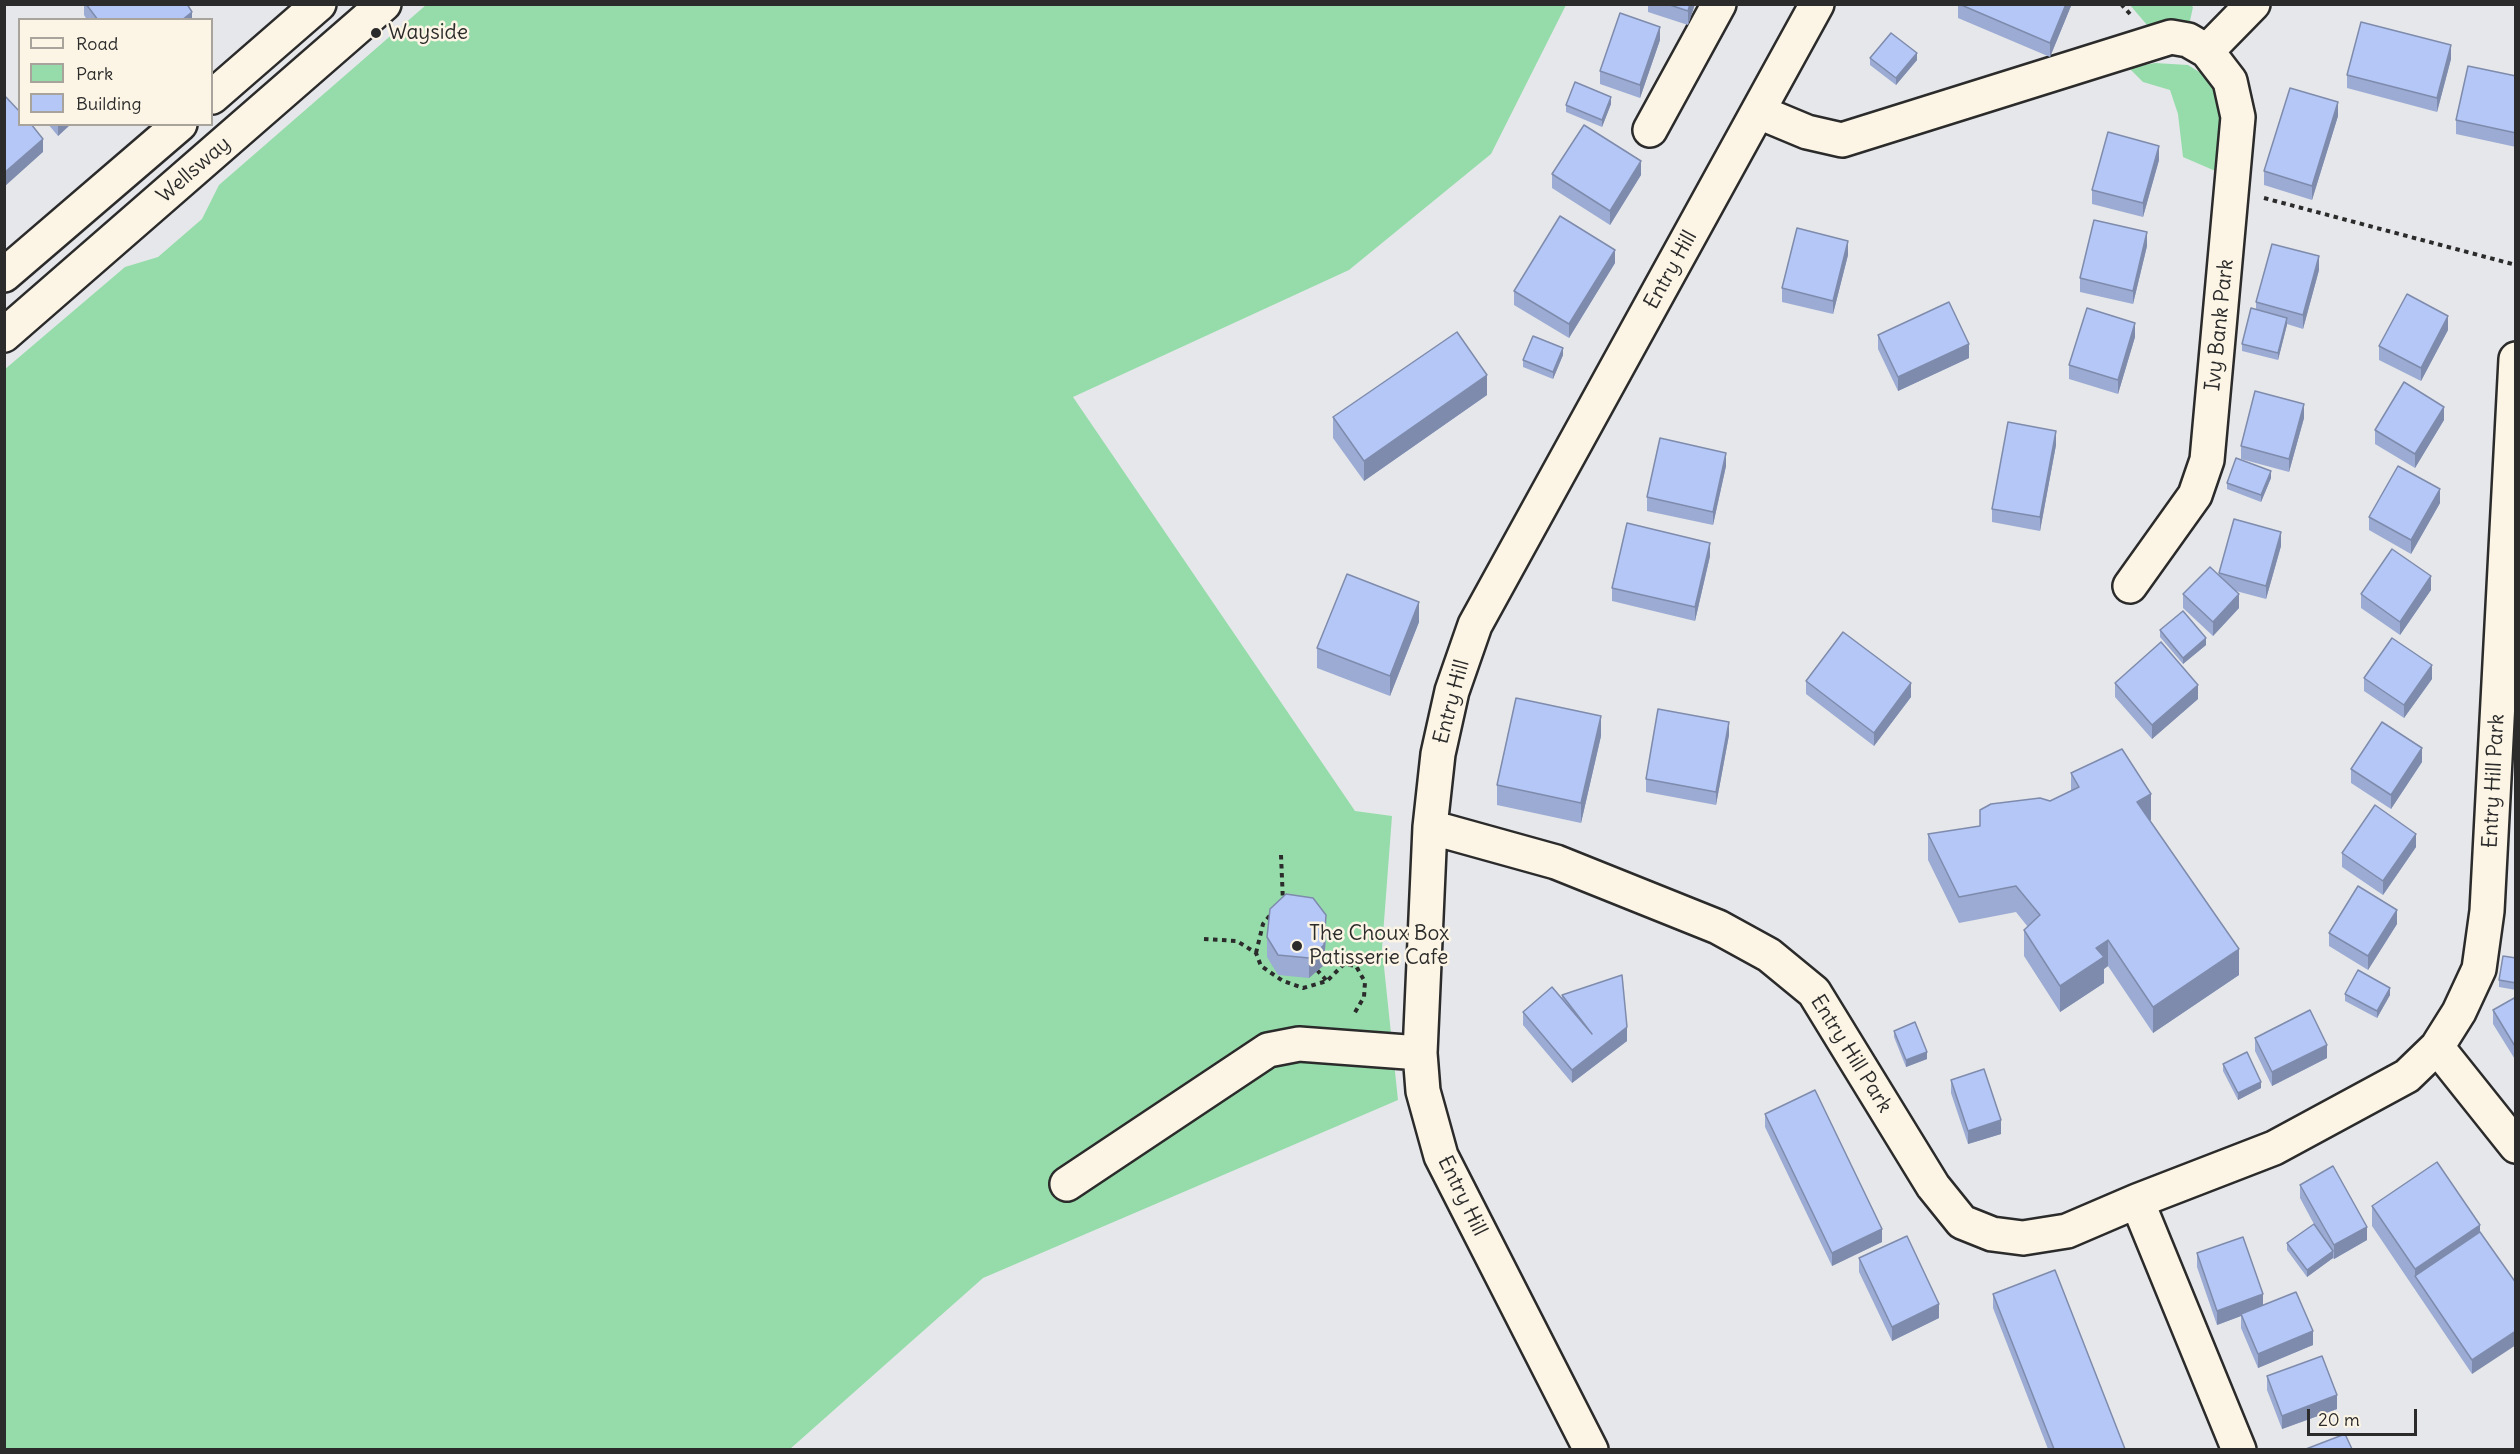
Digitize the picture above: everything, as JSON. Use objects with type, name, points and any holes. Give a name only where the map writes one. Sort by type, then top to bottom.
[{"type":"street","points":[[213,96],[319,4]]},
{"type":"street","name":"Wellsway","points":[[4,335],[384,4]]},
{"type":"street","points":[[1650,130],[1719,4]]},
{"type":"street","name":"Entry Hill","points":[[1592,1449],[1441,1156],[1423,1091],[1420,1053],[1430,827],[1438,754],[1452,691],[1475,625],[1817,4]]},
{"type":"street","points":[[2207,51],[2253,4]]},
{"type":"street","name":"Ivy Bank Park","points":[[1759,111],[1807,132],[1842,140],[2170,37],[2188,40],[2207,51],[2230,81],[2238,117],[2233,190],[2206,460],[2195,495],[2130,586]]},
{"type":"street","name":"Wellsway","points":[[4,275],[178,126]]},
{"type":"street","name":"Entry Hill Park","points":[[1430,827],[1556,862],[1718,927],[1769,955],[1814,992],[1933,1185],[1962,1222],[1992,1234],[2023,1238],[2067,1231],[2274,1148],[2407,1076],[2437,1047],[2459,1012],[2479,969],[2487,911],[2516,359]]},
{"type":"street","points":[[1066,1184],[1268,1050],[1299,1044],[1420,1053]]},
{"type":"street","points":[[2437,1047],[2516,1146]]},
{"type":"street","points":[[2137,1201],[2239,1449]]},
{"type":"path","points":[[2233,190],[2516,265]]},
{"type":"path","points":[[1281,855],[1283,907]]},
{"type":"path","points":[[1277,910],[1263,924],[1256,953],[1261,966],[1283,981],[1303,988],[1327,981],[1344,964],[1356,966],[1365,982],[1364,997],[1347,1033],[1360,1047]]},
{"type":"path","points":[[1204,939],[1237,941],[1256,953]]},
{"type":"path","points":[[1317,970],[1327,981]]},
{"type":"green space","points":[[2190,4],[2193,7],[2190,21],[2184,29],[2147,25],[2130,5]]},
{"type":"green space","points":[[426,5],[1566,5],[1491,154],[1349,270],[1073,397],[1355,811],[1392,816],[1382,948],[1398,1100],[983,1278],[790,1449],[5,1449],[4,370],[125,267],[158,257],[202,219],[219,185]]},
{"type":"green space","points":[[2155,63],[2188,65],[2204,75],[2218,96],[2222,119],[2220,173],[2183,157],[2178,114],[2170,90],[2143,82],[2129,68]]},
{"type":"building","points":[[86,4],[187,4],[192,12],[184,18],[96,18]]},
{"type":"building","points":[[1667,4],[1690,4],[1688,11]]},
{"type":"building","points":[[1959,4],[2066,4],[2050,43]]},
{"type":"building","points":[[1620,13],[1660,27],[1640,85],[1600,71]]},
{"type":"building","points":[[2361,22],[2451,45],[2437,98],[2347,75]]},
{"type":"building","points":[[1891,33],[1917,53],[1896,78],[1870,58]]},
{"type":"building","points":[[2468,66],[2516,76],[2516,133],[2456,120]]},
{"type":"building","points":[[1575,82],[1611,97],[1602,120],[1566,105]]},
{"type":"building","points":[[2290,88],[2338,102],[2312,186],[2264,171]]},
{"type":"building","points":[[4,95],[18,110],[18,126],[33,126],[43,139],[4,173]]},
{"type":"building","points":[[1584,125],[1641,161],[1610,211],[1552,174]]},
{"type":"building","points":[[2108,132],[2159,146],[2143,203],[2092,190]]},
{"type":"building","points":[[1560,216],[1615,250],[1569,324],[1514,291]]},
{"type":"building","points":[[2094,220],[2147,232],[2133,291],[2080,278]]},
{"type":"building","points":[[1797,228],[1848,241],[1833,301],[1782,288]]},
{"type":"building","points":[[2272,244],[2319,256],[2303,315],[2256,302]]},
{"type":"building","points":[[2407,294],[2448,316],[2421,368],[2379,346]]},
{"type":"building","points":[[1949,302],[1969,344],[1898,377],[1878,335]]},
{"type":"building","points":[[2087,308],[2135,323],[2118,380],[2069,365]]},
{"type":"building","points":[[2251,308],[2287,318],[2278,353],[2242,344]]},
{"type":"building","points":[[1457,332],[1487,375],[1364,461],[1333,417]]},
{"type":"building","points":[[1533,336],[1563,348],[1553,372],[1523,360]]},
{"type":"building","points":[[2404,382],[2444,407],[2415,454],[2375,430]]},
{"type":"building","points":[[2255,391],[2304,404],[2289,459],[2241,446]]},
{"type":"building","points":[[2008,422],[2056,431],[2040,517],[1992,509]]},
{"type":"building","points":[[1660,438],[1726,453],[1713,512],[1647,497]]},
{"type":"building","points":[[2236,458],[2271,471],[2261,495],[2227,483]]},
{"type":"building","points":[[2398,466],[2440,489],[2411,540],[2369,517]]},
{"type":"building","points":[[2234,519],[2281,532],[2266,586],[2219,573]]},
{"type":"building","points":[[1627,523],[1710,543],[1695,607],[1612,588]]},
{"type":"building","points":[[2392,549],[2431,576],[2400,622],[2361,594]]},
{"type":"building","points":[[2210,567],[2239,594],[2213,622],[2183,594]]},
{"type":"building","points":[[1347,574],[1419,602],[1390,676],[1317,648]]},
{"type":"building","points":[[2183,611],[2206,638],[2183,658],[2160,630]]},
{"type":"building","points":[[1843,632],[1911,683],[1874,733],[1806,681]]},
{"type":"building","points":[[2392,638],[2432,665],[2404,705],[2364,678]]},
{"type":"building","points":[[2161,642],[2198,685],[2152,725],[2115,683]]},
{"type":"building","points":[[1516,698],[1601,716],[1581,803],[1497,785]]},
{"type":"building","points":[[1658,709],[1729,722],[1716,792],[1646,779]]},
{"type":"building","points":[[2382,722],[2422,748],[2391,795],[2351,769]]},
{"type":"building","points":[[2122,749],[2151,794],[2137,802],[2239,949],[2153,1007],[2108,940],[2096,948],[2104,957],[2060,986],[2024,930],[2040,915],[2016,886],[1959,897],[1928,834],[1980,826],[1980,810],[1991,804],[2040,798],[2050,801],[2079,787],[2071,773]]},
{"type":"building","points":[[2375,805],[2416,834],[2383,881],[2342,853]]},
{"type":"building","points":[[2358,886],[2397,910],[2368,956],[2329,933]]},
{"type":"building","name":"The Choux Box Patisserie Cafe","points":[[1286,894],[1313,898],[1326,915],[1324,945],[1309,958],[1278,955],[1267,937],[1270,909]]},
{"type":"building","points":[[2503,956],[2516,958],[2516,983],[2499,980]]},
{"type":"building","points":[[2358,970],[2390,988],[2377,1011],[2345,994]]},
{"type":"building","points":[[1622,975],[1627,1027],[1572,1070],[1523,1012],[1552,987],[1592,1034],[1562,995]]},
{"type":"building","points":[[2516,997],[2516,1048],[2493,1010]]},
{"type":"building","points":[[2310,1010],[2327,1045],[2272,1072],[2255,1038]]},
{"type":"building","points":[[1915,1022],[1927,1052],[1906,1060],[1894,1031]]},
{"type":"building","points":[[2247,1052],[2261,1082],[2238,1093],[2223,1064]]},
{"type":"building","points":[[1984,1069],[2001,1120],[1968,1131],[1951,1080]]},
{"type":"building","points":[[1815,1090],[1882,1229],[1832,1253],[1765,1114]]},
{"type":"building","points":[[2437,1162],[2480,1225],[2415,1269],[2372,1206]]},
{"type":"building","points":[[2333,1166],[2367,1227],[2334,1245],[2300,1185]]},
{"type":"building","points":[[2314,1224],[2333,1251],[2307,1270],[2287,1243]]},
{"type":"building","points":[[2480,1232],[2516,1283],[2516,1331],[2472,1360],[2415,1276]]},
{"type":"building","points":[[1907,1236],[1939,1304],[1892,1327],[1859,1258]]},
{"type":"building","points":[[2243,1237],[2263,1294],[2217,1311],[2197,1253]]},
{"type":"building","points":[[2055,1270],[2125,1449],[2054,1449],[1993,1294]]},
{"type":"building","points":[[2296,1292],[2313,1331],[2258,1354],[2241,1314]]},
{"type":"building","points":[[2322,1356],[2337,1395],[2282,1416],[2267,1376]]},
{"type":"building","points":[[2345,1434],[2352,1449],[2306,1449]]},
{"type":"place","name":"Wayside","points":[[376,33]]},
{"type":"place","name":"The Choux Box Patisserie Cafe","points":[[1297,946]]}]
